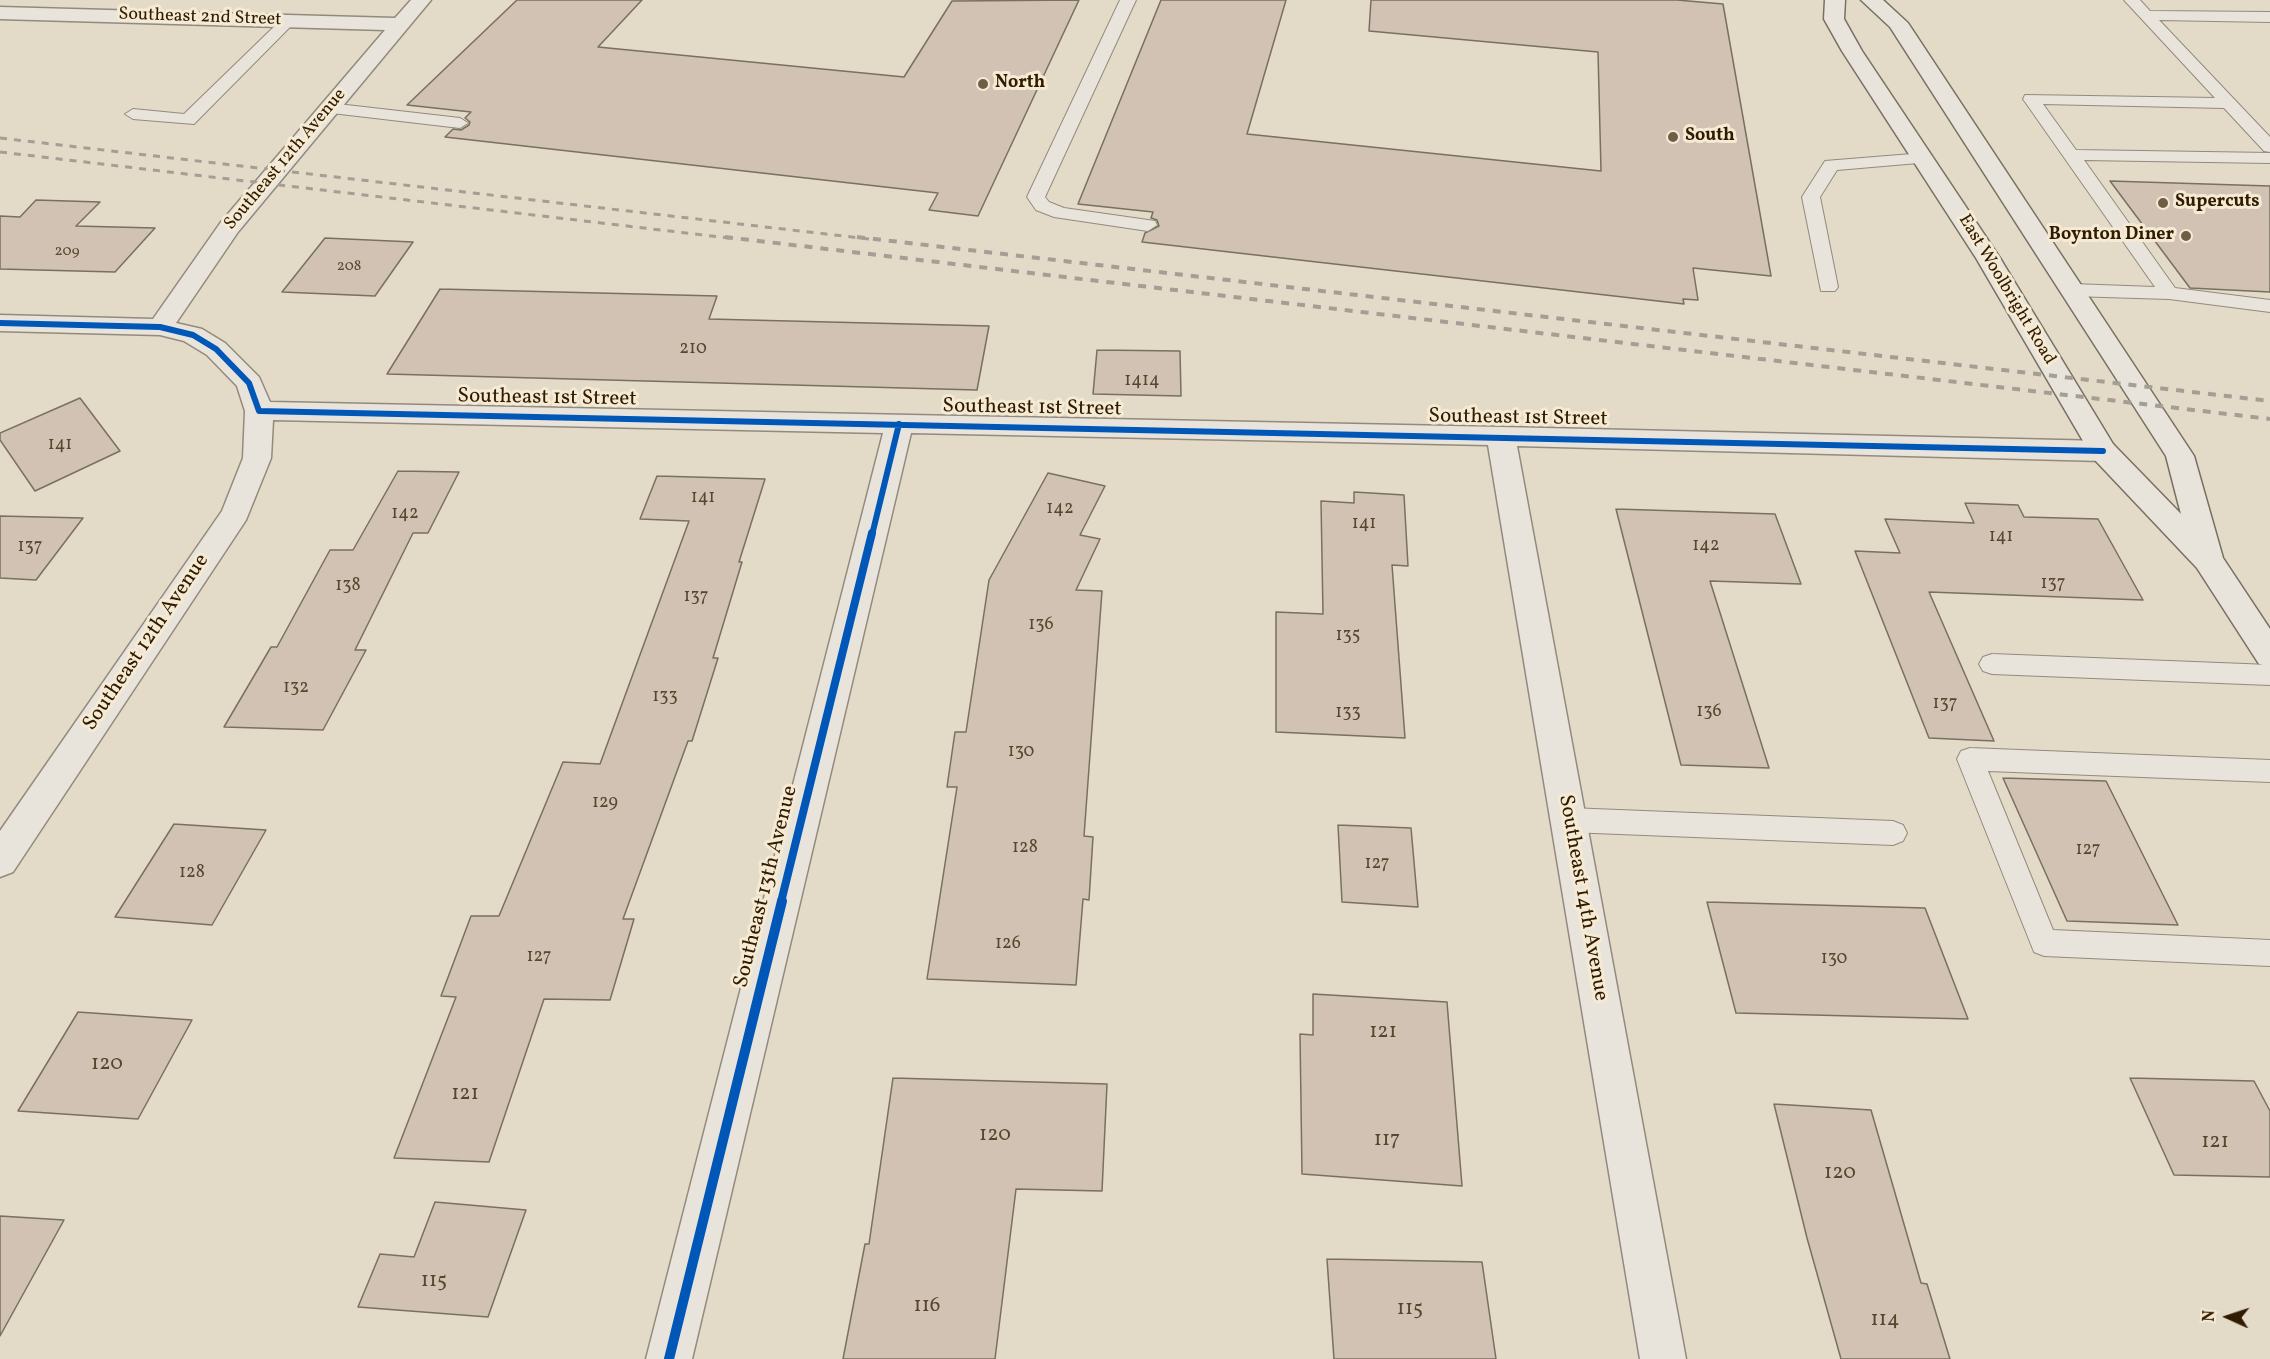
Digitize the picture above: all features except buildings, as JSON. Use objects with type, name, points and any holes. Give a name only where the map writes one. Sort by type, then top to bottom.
[{"type":"street","name":"Southeast 12th Avenue","points":[[160,327],[229,227],[421,0]]},
{"type":"street","name":"East Woolbright Road","points":[[1835,0],[1834,19],[1988,258],[2103,451],[2208,560],[2270,655]]},
{"type":"street","name":"East Woolbright Road","points":[[1871,0],[1898,22],[2180,456],[2208,560]]},
{"type":"street","name":"Southeast 2nd Street","points":[[0,13],[400,24]]},
{"type":"street","points":[[0,323],[160,327],[193,335],[216,349],[249,383],[259,411]]},
{"type":"street","name":"Southeast 12th Avenue","points":[[0,861],[236,513],[256,458],[259,411]]},
{"type":"street","name":"Southeast 1st Street","points":[[259,411],[1501,436],[2103,451]]},
{"type":"street","name":"Southeast 13th Avenue","points":[[669,1359],[899,424]]},
{"type":"street","name":"Southeast 14th Avenue","points":[[1501,436],[1663,1359]]},
{"type":"lane","points":[[1128,0],[1036,197],[1042,206],[1060,213],[1148,225]]},
{"type":"lane","points":[[2132,0],[2270,147]]},
{"type":"lane","points":[[2145,15],[2270,17]]},
{"type":"lane","points":[[133,114],[188,120],[288,21]]},
{"type":"lane","points":[[2169,293],[2031,99],[2229,103]]},
{"type":"lane","points":[[329,108],[460,123]]},
{"type":"lane","points":[[2072,155],[2270,158]]},
{"type":"lane","points":[[1828,288],[1811,197],[1831,165],[1924,158]]},
{"type":"lane","points":[[2072,290],[2169,293],[2270,306]]},
{"type":"lane","points":[[1992,664],[2270,675]]},
{"type":"lane","points":[[2270,771],[1970,759],[2044,943],[2270,953]]},
{"type":"lane","points":[[1569,820],[1893,833]]},
{"type":"railway","points":[[0,138],[869,239]]},
{"type":"railway","points":[[0,152],[737,239]]},
{"type":"railway","points":[[725,237],[2270,419]]},
{"type":"railway","points":[[857,237],[2270,401]]},
{"type":"cycle path","points":[[0,323],[160,327],[193,335],[216,349],[249,383],[259,411],[1501,436],[2103,451]]},
{"type":"cycle path","points":[[669,1359],[899,424]]},
{"type":"place","name":"North","points":[[983,84]]},
{"type":"place","name":"South","points":[[1673,137]]},
{"type":"place","name":"Supercuts","points":[[2163,203]]},
{"type":"place","name":"Boynton Diner","points":[[2186,236]]}]
